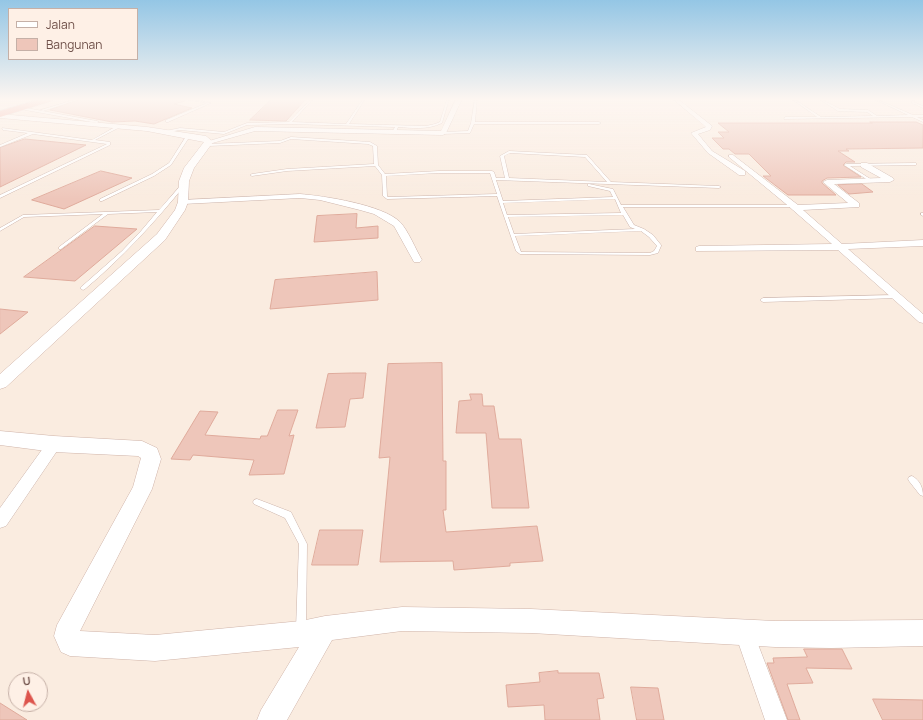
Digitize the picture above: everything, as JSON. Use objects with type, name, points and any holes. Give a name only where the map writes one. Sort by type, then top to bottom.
[{"type":"street","points":[[167,133],[206,139],[209,144]]},
{"type":"street","points":[[0,383],[161,237],[177,215],[183,202],[184,186],[188,168],[209,144],[244,133]]},
{"type":"street","points":[[438,133],[443,133]]},
{"type":"street","points":[[695,133],[694,133],[710,152],[793,205],[856,205],[827,182],[890,180],[864,164]]},
{"type":"street","points":[[730,156],[793,205],[923,320]]},
{"type":"street","points":[[183,202],[300,196],[320,198],[362,208],[387,217],[397,224],[417,260]]},
{"type":"street","points":[[699,249],[842,247],[923,243]]},
{"type":"street","points":[[0,438],[54,444],[142,449],[150,454],[151,459],[142,488],[69,625],[66,638],[70,643],[155,648],[313,631],[402,619],[530,621],[744,633],[831,635],[923,633]]},
{"type":"street","points":[[0,521],[54,444]]},
{"type":"street","points":[[271,720],[313,631]]},
{"type":"street","points":[[744,633],[776,720]]},
{"type":"lane","points":[[0,197],[109,144],[93,140],[31,133]]},
{"type":"lane","points":[[0,146],[34,133]]},
{"type":"lane","points":[[93,140],[107,133]]},
{"type":"lane","points":[[443,133],[468,133]]},
{"type":"lane","points":[[101,200],[153,175],[170,164],[188,136]]},
{"type":"lane","points":[[209,144],[280,142],[289,138],[360,141],[375,146],[376,165],[384,175],[385,196],[388,198],[499,195]]},
{"type":"lane","points":[[507,180],[502,156],[509,152],[586,156],[609,182]]},
{"type":"lane","points":[[871,181],[846,165],[915,164]]},
{"type":"lane","points":[[252,175],[287,170],[376,165]]},
{"type":"lane","points":[[384,175],[493,172],[512,236],[520,253],[650,254],[656,252],[659,246],[651,236],[632,226],[612,190],[569,181]]},
{"type":"lane","points":[[495,179],[719,187]]},
{"type":"lane","points":[[83,288],[107,268],[144,232],[160,211],[184,186]]},
{"type":"lane","points":[[501,202],[616,198]]},
{"type":"lane","points":[[620,206],[793,205]]},
{"type":"lane","points":[[0,230],[23,216],[160,211]]},
{"type":"lane","points":[[61,248],[106,214]]},
{"type":"lane","points":[[506,216],[624,214]]},
{"type":"lane","points":[[512,236],[642,230]]},
{"type":"lane","points":[[763,300],[897,298]]},
{"type":"lane","points":[[912,479],[923,493]]},
{"type":"lane","points":[[257,502],[288,515],[303,544],[313,631]]},
{"type":"building","points":[[719,133],[923,133],[923,148],[846,149],[849,151],[838,151],[855,162],[846,162],[843,165],[861,177],[827,178],[822,181],[822,183],[836,195],[788,195],[763,176],[771,176],[749,154],[735,154],[729,149],[723,149],[712,138],[724,138]]},
{"type":"building","points":[[25,139],[86,145],[0,187],[0,148]]},
{"type":"building","points":[[101,171],[132,178],[64,209],[32,200]]},
{"type":"building","points":[[862,184],[873,192],[849,194],[838,185]]},
{"type":"building","points":[[357,214],[356,228],[378,226],[378,238],[314,242],[317,216]]},
{"type":"building","points":[[95,226],[137,229],[75,281],[24,277]]},
{"type":"building","points":[[377,272],[378,300],[270,309],[275,280]]},
{"type":"building","points":[[0,309],[28,312],[0,334]]},
{"type":"building","points":[[442,363],[443,461],[446,461],[446,510],[443,510],[446,532],[537,526],[543,561],[510,563],[510,566],[454,570],[453,561],[380,562],[390,457],[379,458],[388,364]]},
{"type":"building","points":[[366,373],[363,398],[350,399],[345,427],[316,428],[328,374]]},
{"type":"building","points":[[470,394],[482,394],[483,406],[494,406],[499,439],[521,439],[529,508],[492,508],[486,433],[456,433],[459,401],[471,400]]},
{"type":"building","points":[[278,410],[298,410],[289,436],[294,435],[284,474],[249,475],[254,460],[193,455],[190,460],[171,459],[200,411],[218,412],[205,435],[260,439],[261,436],[267,436]]},
{"type":"building","points":[[320,530],[363,530],[358,565],[312,565]]},
{"type":"building","points":[[804,649],[842,649],[852,669],[806,668],[813,683],[787,684],[800,720],[788,720],[767,663],[774,663],[773,658],[807,657]]},
{"type":"building","points":[[558,671],[558,673],[599,673],[604,698],[597,699],[600,720],[545,720],[544,705],[508,707],[506,685],[540,682],[539,673]]},
{"type":"building","points":[[631,687],[658,688],[664,720],[637,720]]},
{"type":"building","points":[[873,699],[923,700],[923,720],[883,720]]},
{"type":"building","points":[[0,703],[8,708],[8,712],[14,712],[27,720],[0,720]]}]
